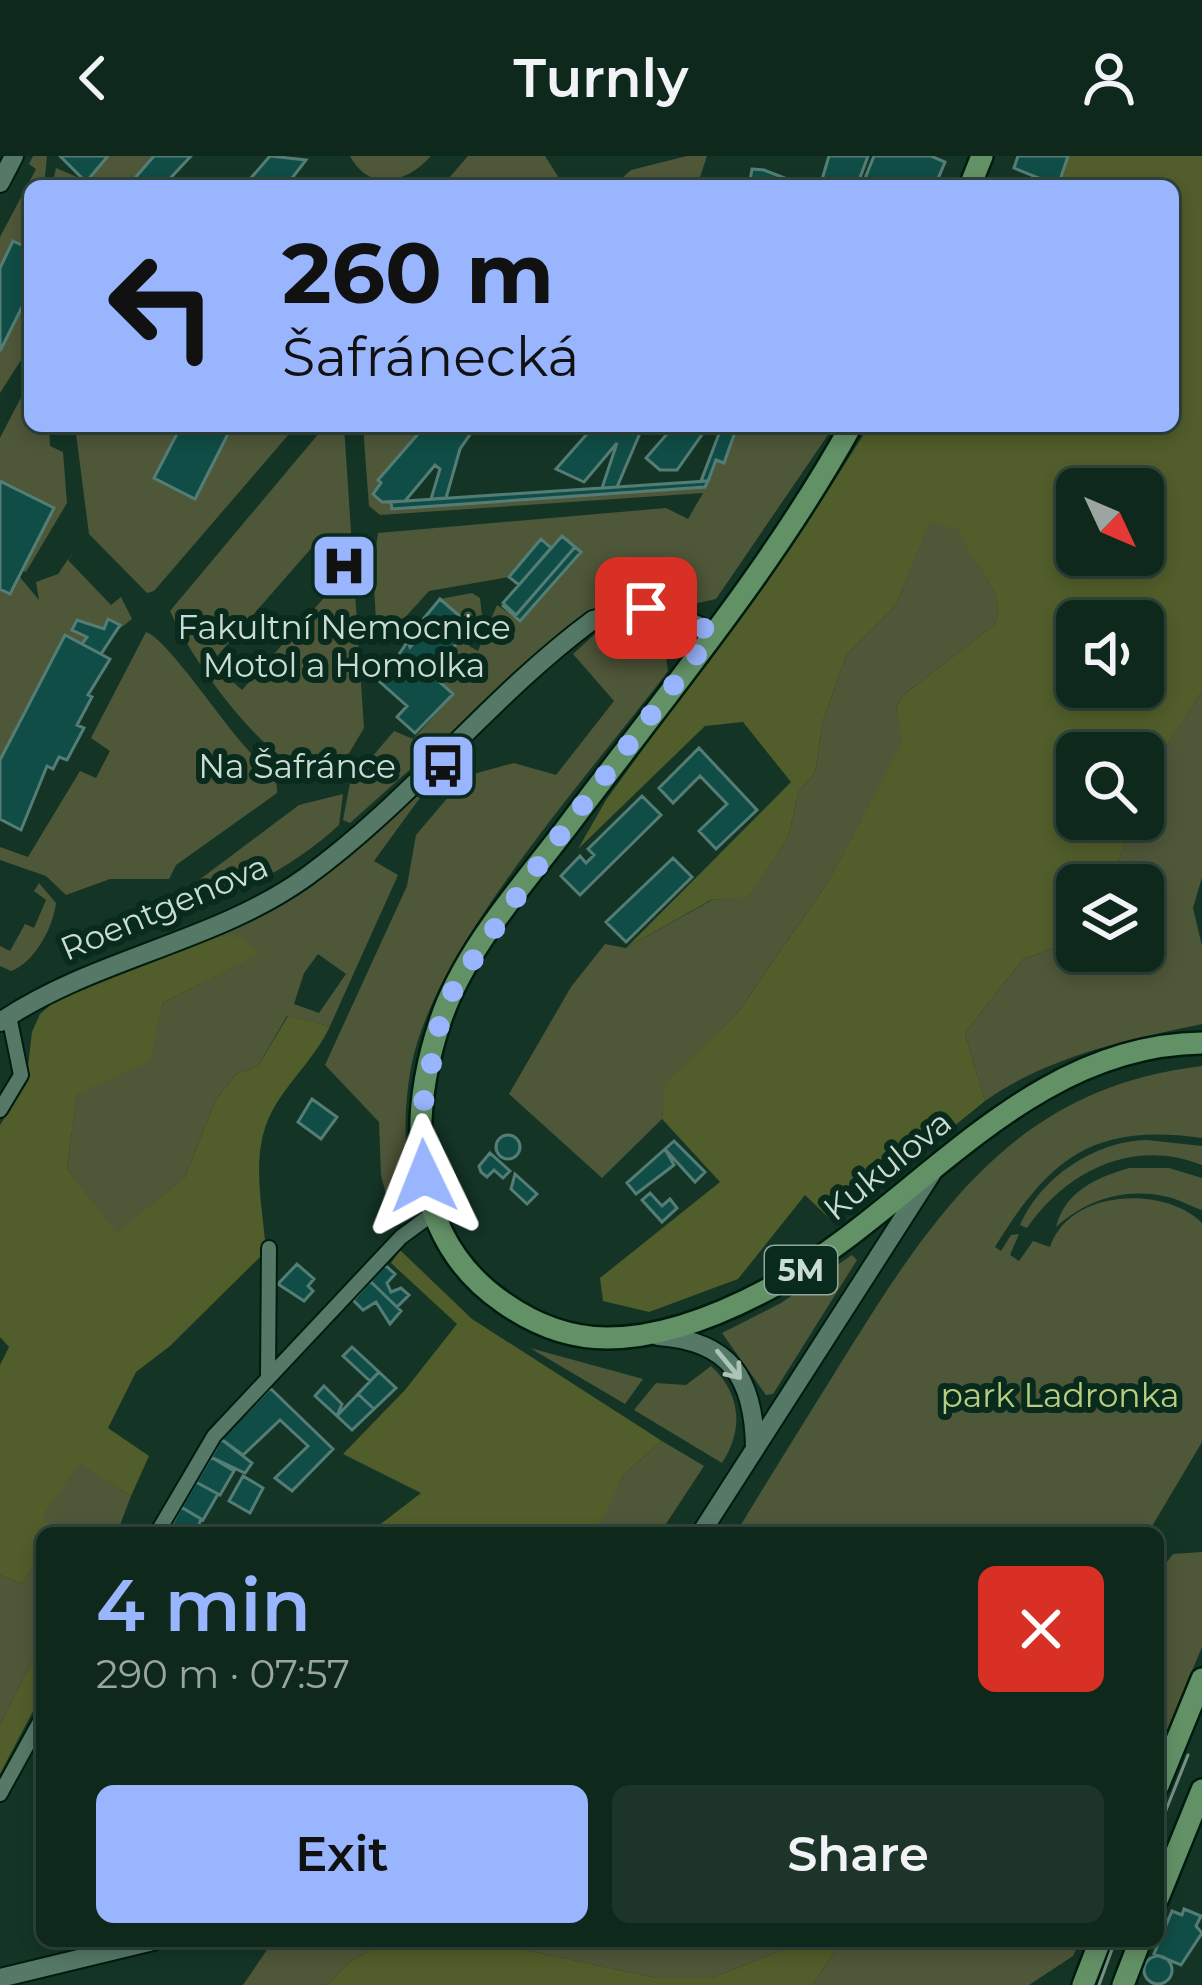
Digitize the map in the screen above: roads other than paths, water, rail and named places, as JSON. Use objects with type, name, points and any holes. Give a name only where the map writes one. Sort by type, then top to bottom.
[{"type":"main road","name":"Kukulova","points":[[847,432],[713,633],[549,850],[455,986],[440,1022],[422,1110],[420,1148],[431,1215],[461,1264],[515,1311],[583,1336],[648,1335],[737,1305],[815,1262],[1052,1082],[1104,1060],[1202,1039]]},
{"type":"main road","points":[[1164,1771],[1202,1679]]},
{"type":"main road","points":[[1164,1883],[1202,1790]]},
{"type":"main road","points":[[1083,1985],[1098,1947]]},
{"type":"main road","points":[[1120,1984],[1138,1947]]},
{"type":"street","points":[[0,183],[14,156]]},
{"type":"street","name":"Roentgenova","points":[[0,1111],[21,1075],[4,1019],[59,985],[235,914],[305,878],[593,620],[646,608],[680,616],[713,633]]},
{"type":"street","points":[[705,1527],[935,1169]]},
{"type":"street","points":[[161,1527],[214,1436],[401,1237],[431,1215]]},
{"type":"street","points":[[268,1378],[269,1248]]},
{"type":"street","points":[[648,1335],[715,1348],[735,1366],[755,1420],[755,1449]]},
{"type":"street","points":[[0,1794],[36,1729]]},
{"type":"street","points":[[0,1978],[128,1947]]},
{"type":"tram line","points":[[1164,1815],[1188,1755]]},
{"type":"tram line","points":[[1099,1985],[1113,1947]]},
{"type":"place","name":"Fakultní Nemocnice Motol a Homolka","points":[[344,566]]},
{"type":"place","name":"Na Šafránce","points":[[443,766]]},
{"type":"park label","name":"park Ladronka","points":[[1060,1395]]}]
